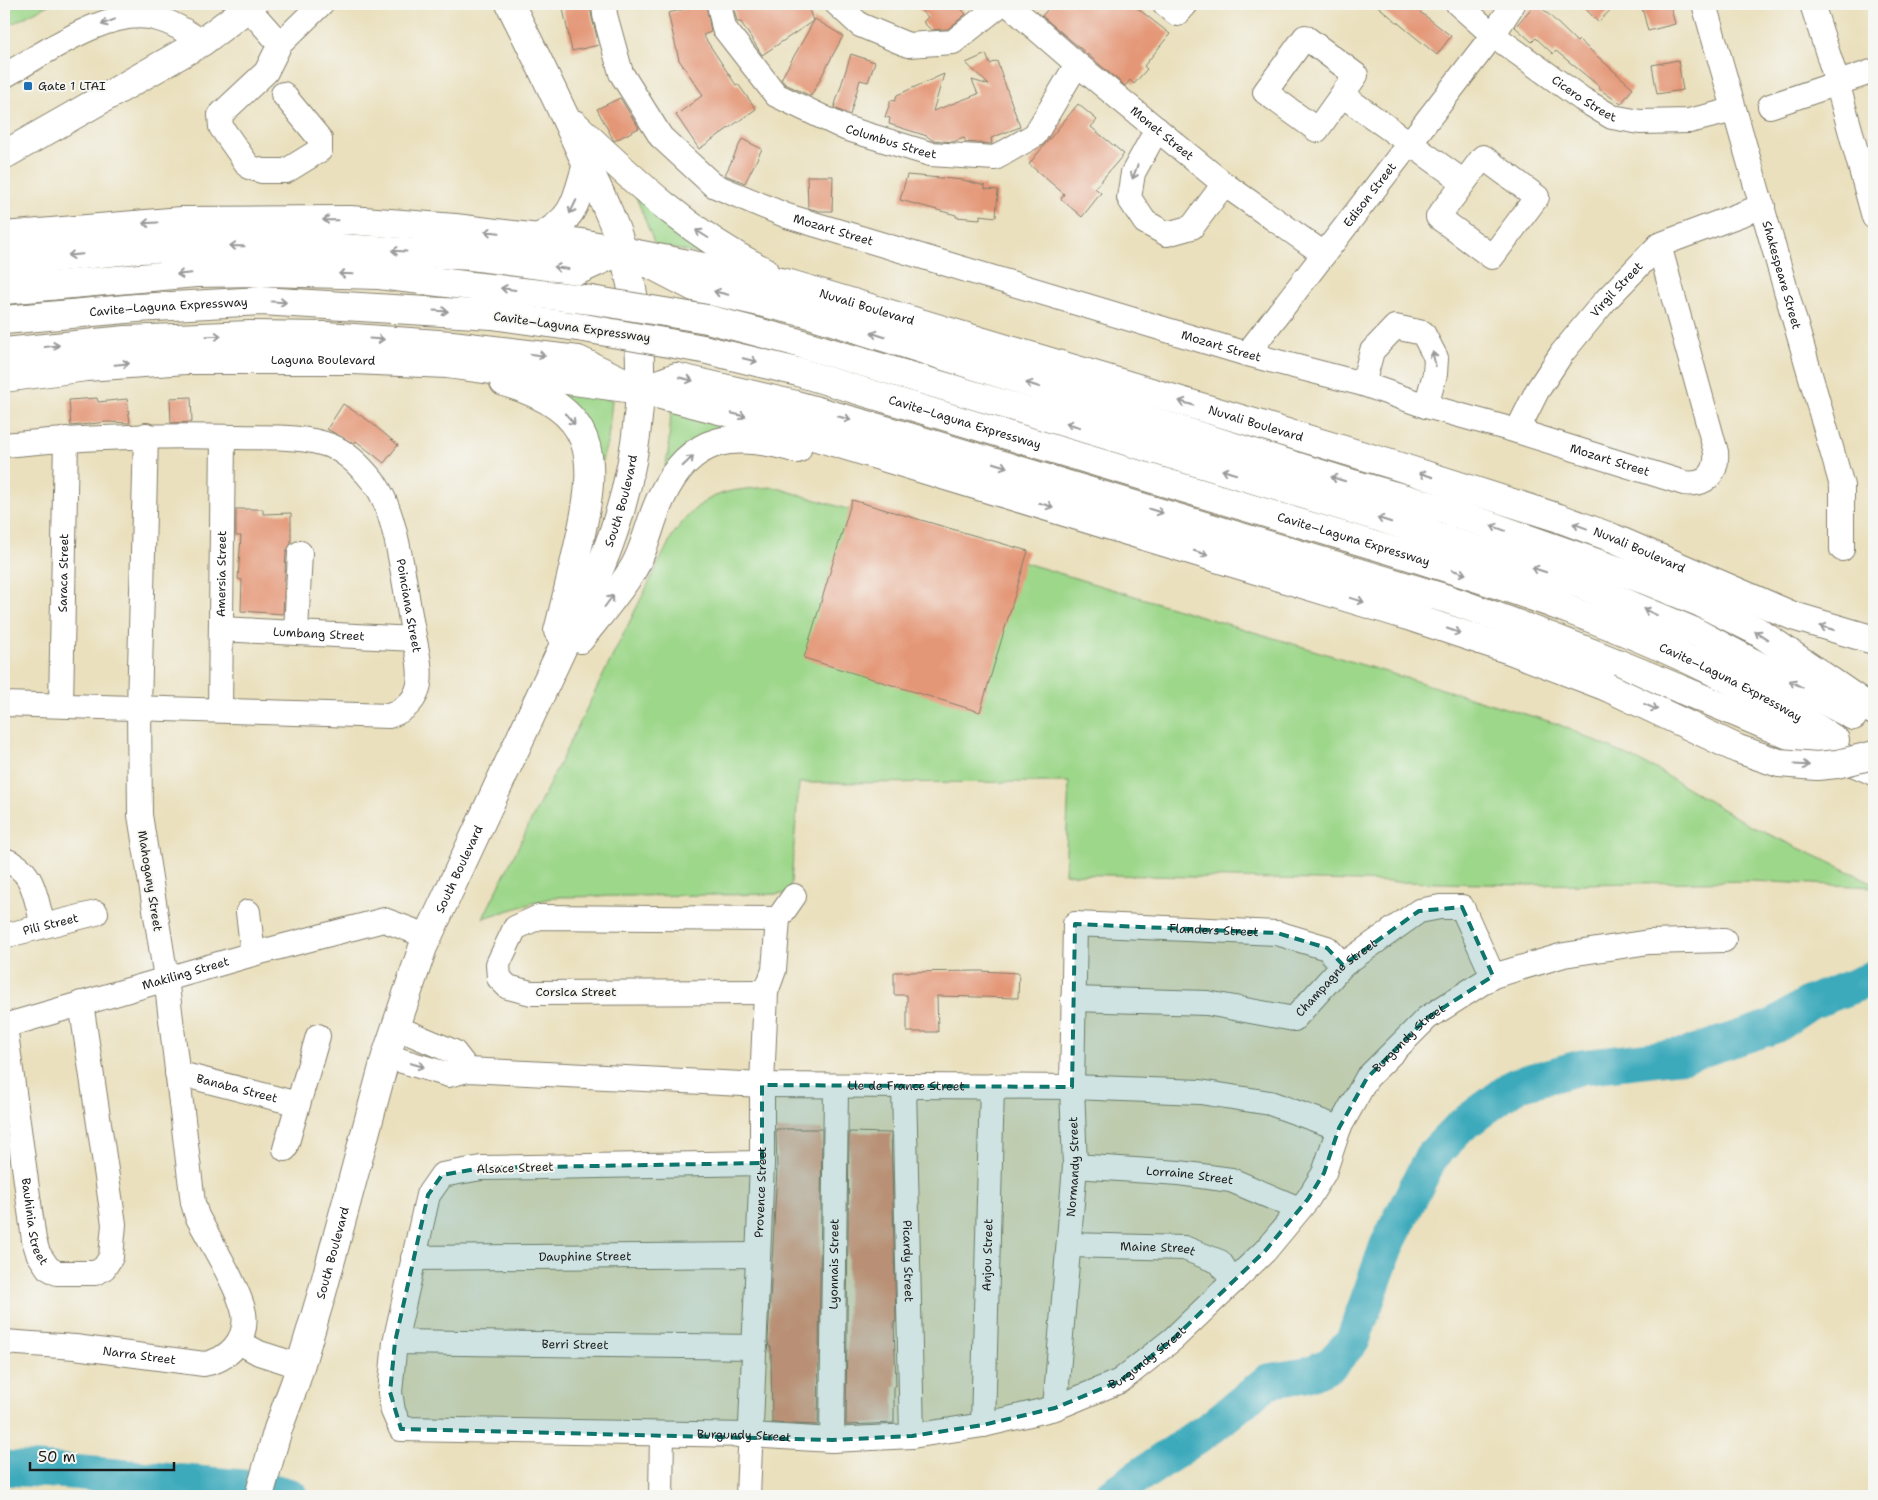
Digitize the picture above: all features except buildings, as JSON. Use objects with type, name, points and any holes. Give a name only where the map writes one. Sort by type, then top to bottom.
[{"type":"main road","name":"South Boulevard","points":[[260,1496],[278,1429],[300,1366],[322,1293],[386,1056],[425,942],[602,563],[617,522],[635,452],[640,390],[636,322],[623,250],[587,164],[510,4]]},
{"type":"main road","points":[[4,155],[202,42],[251,6]]},
{"type":"main road","points":[[564,115],[662,205],[690,226],[749,263],[790,284]]},
{"type":"main road","points":[[540,237],[556,229],[570,214],[577,199],[587,164]]},
{"type":"main road","points":[[4,236],[126,224],[262,219],[367,221],[540,237],[623,250],[694,287],[804,312],[1278,460],[1458,514],[1636,577],[1699,602],[1756,631],[1874,711]]},
{"type":"main road","points":[[4,263],[139,249],[222,246],[324,247],[471,256],[579,270],[623,250]]},
{"type":"main road","name":"Nuvali Boulevard","points":[[623,250],[790,284],[1385,462],[1559,518],[1614,538],[1793,616],[1874,640]]},
{"type":"main road","points":[[4,290],[196,273],[264,272],[379,275],[591,300],[707,319],[792,340],[1122,440],[1378,518],[1585,586],[1697,633],[1800,686],[1874,728]]},
{"type":"main road","name":"Cavite–Laguna Expressway","points":[[4,320],[127,309],[261,301],[492,315],[584,328],[703,349],[798,372],[1401,553],[1575,612],[1724,678],[1815,728],[1874,766]]},
{"type":"main road","points":[[4,352],[144,339],[250,335],[326,336],[452,346],[578,360],[640,390],[774,424],[946,475],[1408,616],[1510,650],[1607,688],[1738,749],[1779,763],[1817,766],[1837,764],[1874,755]]},
{"type":"main road","name":"Laguna Boulevard","points":[[4,378],[140,363],[223,359],[353,360],[447,364],[640,390]]},
{"type":"main road","points":[[447,364],[520,387],[544,398],[573,421],[586,444],[590,459],[590,489],[547,681]]},
{"type":"main road","points":[[640,390],[676,377],[796,405],[1447,599],[1535,629],[1630,667],[1874,771]]},
{"type":"main road","points":[[547,681],[634,568],[661,497],[691,458],[708,446],[727,439],[746,438],[794,448],[859,467],[946,475]]},
{"type":"street","points":[[283,94],[320,138],[320,150],[286,171],[262,171],[249,167],[221,127],[220,115],[266,72],[280,44],[321,4]]},
{"type":"street","name":"Mozart Street","points":[[604,4],[605,15],[621,73],[661,137],[713,185],[787,216],[1247,354],[1363,384],[1426,406],[1517,430],[1684,482],[1698,484],[1710,477],[1717,460],[1716,452],[1659,245]]},
{"type":"street","name":"Columbus Street","points":[[719,4],[724,28],[776,95],[845,128],[930,154],[995,158],[1035,135],[1077,64]]},
{"type":"street","points":[[838,4],[860,25],[908,45],[954,42],[1001,4]]},
{"type":"street","name":"Monet Street","points":[[1008,4],[1077,64],[1224,184],[1324,254]]},
{"type":"street","points":[[1165,4],[1177,14],[1186,4]]},
{"type":"street","name":"Cicero Street","points":[[1458,4],[1493,34],[1582,99],[1612,117],[1640,122],[1689,121],[1734,110]]},
{"type":"street","name":"Edison Street","points":[[1247,354],[1493,34],[1513,4]]},
{"type":"street","name":"Shakespeare Street","points":[[1704,4],[1842,486],[1842,549]]},
{"type":"street","points":[[1812,4],[1837,82],[1874,217]]},
{"type":"street","points":[[251,6],[280,44]]},
{"type":"street","points":[[4,76],[106,22],[131,16],[158,18],[183,29],[202,42]]},
{"type":"street","points":[[1770,106],[1874,71]]},
{"type":"street","points":[[1342,95],[1464,182]]},
{"type":"street","points":[[1156,129],[1132,173],[1129,198],[1145,222],[1167,234],[1192,226],[1224,184]]},
{"type":"street","name":"Virgil Street","points":[[1517,430],[1537,392],[1562,353],[1604,302],[1659,245],[1763,206]]},
{"type":"street","points":[[1363,384],[1372,351],[1395,327],[1423,333],[1436,358],[1436,374],[1426,406]]},
{"type":"street","name":"Poinciana Street","points":[[4,445],[66,439],[146,435],[304,438],[332,446],[354,462],[376,486],[390,515],[420,668],[419,685],[415,699],[404,710],[389,716],[4,704]]},
{"type":"street","name":"Mahogany Street","points":[[146,435],[139,708],[140,815],[166,978],[193,1202],[197,1216],[237,1294],[244,1314],[243,1329],[239,1342]]},
{"type":"street","name":"Amersia Street","points":[[220,710],[223,437]]},
{"type":"street","name":"Saraca Street","points":[[61,705],[66,439]]},
{"type":"street","points":[[296,632],[300,553]]},
{"type":"street","name":"Lumbang Street","points":[[221,628],[414,639]]},
{"type":"street","points":[[4,860],[19,865],[29,878],[43,925]]},
{"type":"street","points":[[778,919],[794,896]]},
{"type":"street","name":"Champagne Street","points":[[1073,999],[1207,1002],[1294,1020],[1343,966],[1419,911],[1462,907],[1493,976]]},
{"type":"street","points":[[248,912],[254,954]]},
{"type":"street","name":"Pili Street","points":[[4,936],[96,913]]},
{"type":"street","name":"Corsica Street","points":[[766,992],[531,993],[508,987],[499,978],[498,964],[515,928],[539,917],[778,919]]},
{"type":"street","name":"Provence Street","points":[[748,1496],[762,1163],[762,1085],[766,992],[774,970],[778,919]]},
{"type":"street","name":"Makiling Street","points":[[4,1026],[166,978],[368,924],[425,942]]},
{"type":"street","name":"Flanders Street","points":[[1075,924],[1277,933],[1327,948],[1343,966]]},
{"type":"street","name":"Normandy Street","points":[[1055,1408],[1075,1166],[1072,1087],[1075,924]]},
{"type":"street","name":"Burgundy Street","points":[[401,1429],[750,1436],[832,1440],[912,1436],[983,1425],[1055,1408],[1120,1381],[1173,1339],[1264,1251],[1299,1209],[1324,1173],[1339,1128],[1367,1078],[1427,1018],[1493,976],[1564,955],[1649,942],[1724,940]]},
{"type":"street","name":"Bauhinia Street","points":[[4,1026],[34,1240],[38,1253],[48,1268],[57,1273],[95,1273],[104,1268],[111,1257],[114,1224],[81,1003]]},
{"type":"street","points":[[395,1028],[454,1052],[468,1070]]},
{"type":"street","points":[[285,1148],[318,1036]]},
{"type":"street","name":"Lle de France Street","points":[[386,1056],[449,1075],[468,1070],[762,1085],[1072,1087],[1200,1092],[1270,1103],[1339,1128]]},
{"type":"street","name":"Banaba Street","points":[[177,1073],[298,1104]]},
{"type":"street","name":"Lyonnais Street","points":[[832,1440],[836,1086]]},
{"type":"street","name":"Picardy Street","points":[[904,1086],[912,1436]]},
{"type":"street","name":"Anjou Street","points":[[983,1425],[992,1086]]},
{"type":"street","name":"Alsace Street","points":[[401,1429],[393,1412],[390,1392],[396,1342],[428,1195],[442,1174],[481,1168],[762,1163]]},
{"type":"street","name":"Lorraine Street","points":[[1075,1166],[1179,1173],[1231,1180],[1299,1209]]},
{"type":"street","name":"Maine Street","points":[[1069,1245],[1184,1248],[1220,1262],[1233,1282]]},
{"type":"street","name":"Dauphine Street","points":[[413,1258],[757,1255]]},
{"type":"street","name":"Narra Street","points":[[4,1342],[75,1347],[204,1364],[222,1358],[239,1342]]},
{"type":"street","points":[[239,1342],[259,1353],[300,1366]]},
{"type":"street","name":"Berri Street","points":[[396,1342],[755,1347]]},
{"type":"street","points":[[661,1496],[662,1434]]},
{"type":"highlighted area","points":[[1462,907],[1493,976],[1427,1018],[1367,1078],[1339,1128],[1324,1173],[1308,1199],[1265,1251],[1173,1339],[1120,1381],[1055,1408],[983,1425],[912,1436],[832,1440],[401,1429],[390,1392],[395,1342],[428,1195],[442,1175],[481,1168],[762,1163],[762,1085],[1072,1087],[1075,924],[1277,933],[1327,948],[1343,965],[1419,911]]},
{"type":"green space","points":[[4,4],[50,4],[4,28]]},
{"type":"green space","points":[[631,184],[729,260],[655,245]]},
{"type":"green space","points":[[544,389],[612,400],[608,440],[601,464]]},
{"type":"green space","points":[[671,412],[755,430],[661,482],[668,454]]},
{"type":"green space","points":[[774,487],[1558,724],[1654,768],[1749,825],[1874,883],[1874,887],[1751,881],[1526,885],[1065,874],[1069,782],[799,783],[790,894],[554,897],[483,918],[672,536],[694,510],[715,496],[740,490]]},
{"type":"waterway","points":[[1110,1496],[1213,1426],[1268,1381],[1306,1375],[1331,1364],[1353,1340],[1387,1245],[1431,1157],[1461,1126],[1516,1085],[1582,1067],[1686,1055],[1775,1026],[1809,1003],[1874,978]]},
{"type":"waterway","points":[[4,1468],[266,1489],[291,1496]]},
{"type":"waterway","points":[[1116,1493],[1124,1496]]},
{"type":"place","name":"Gate 1 LTAI","points":[[28,86]]}]
